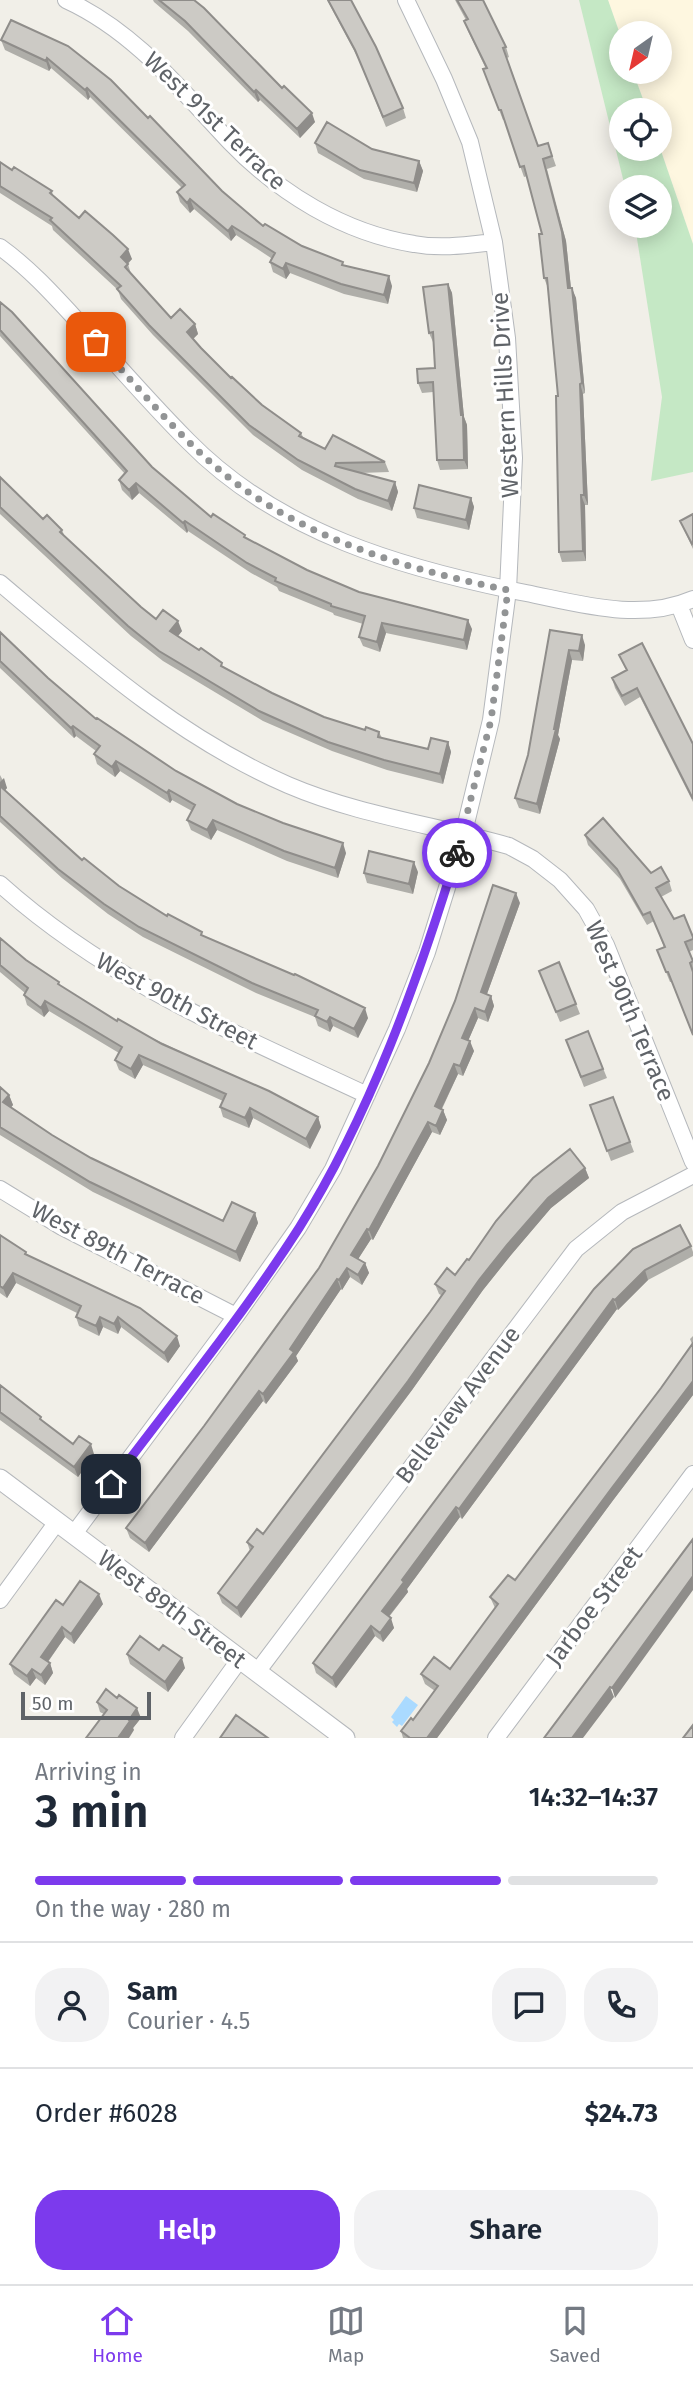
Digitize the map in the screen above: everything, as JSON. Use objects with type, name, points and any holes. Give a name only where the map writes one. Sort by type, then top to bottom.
[{"type":"street","name":"West 91st Terrace","points":[[66,0],[84,8],[116,30],[162,68],[232,144],[260,170],[327,215],[367,232],[415,244],[456,247],[494,242]]},
{"type":"street","name":"Western Hills Drive","points":[[74,1535],[236,1317],[298,1228],[333,1169],[368,1096],[427,952],[463,836],[491,720],[508,590],[514,458],[507,338],[494,242],[470,142],[444,79],[406,0]]},
{"type":"street","points":[[0,247],[49,290],[190,443],[251,494],[320,532],[386,559],[469,582],[632,611],[686,602],[693,640]]},
{"type":"street","name":"West 90th Terrace","points":[[0,583],[107,675],[187,731],[236,760],[289,785],[342,804],[509,846],[533,859],[560,880],[586,909],[606,945],[693,1162]]},
{"type":"street","name":"West 90th Street","points":[[0,884],[24,906],[90,955],[183,1008],[368,1096]]},
{"type":"street","name":"Belleview Avenue","points":[[257,1672],[576,1249],[622,1212],[693,1175]]},
{"type":"street","name":"West 89th Terrace","points":[[0,1189],[62,1227],[236,1317]]},
{"type":"street","name":"Jarboe Street","points":[[496,1738],[693,1474]]},
{"type":"street","name":"West 89th Street","points":[[0,1479],[345,1738]]},
{"type":"street","points":[[0,1600],[57,1522]]},
{"type":"street","points":[[183,1738],[240,1659]]},
{"type":"shaded area","points":[[608,0],[693,0],[693,244],[672,183],[672,175],[669,175],[664,161],[672,161],[672,98],[643,98],[637,84],[672,84],[672,21],[615,21]]},
{"type":"green space","points":[[579,0],[608,0],[615,21],[609,21],[609,84],[637,84],[643,98],[609,98],[609,122]]},
{"type":"green space","points":[[619,161],[664,161],[669,175],[622,175]]},
{"type":"green space","points":[[672,183],[693,244],[693,472],[651,481],[662,397],[637,238],[672,238]]},
{"type":"water","points":[[406,1696],[418,1705],[402,1726],[399,1724],[397,1727],[391,1717]]},
{"type":"building","points":[[159,0],[194,0],[282,88],[284,86],[312,113],[297,129],[256,90],[254,92],[185,21]]},
{"type":"building","points":[[328,0],[351,0],[376,47],[403,108],[383,117],[355,50]]},
{"type":"building","points":[[457,0],[483,0],[506,47],[503,48],[538,146],[548,143],[552,156],[543,159],[562,232],[568,288],[572,288],[582,383],[583,551],[559,552],[558,396],[547,278],[544,278],[539,234],[542,234],[524,166],[520,167],[501,110],[483,69],[487,68],[464,21],[468,19]]},
{"type":"building","points":[[11,20],[68,46],[111,80],[148,118],[150,116],[222,191],[263,226],[265,224],[302,246],[343,262],[342,265],[389,276],[384,295],[341,284],[286,263],[283,269],[270,262],[275,253],[232,226],[228,231],[190,199],[187,203],[177,192],[185,185],[87,88],[85,90],[47,58],[46,61],[1,40]]},
{"type":"building","points":[[327,122],[372,149],[419,161],[414,183],[360,170],[315,143]]},
{"type":"building","points":[[0,162],[12,170],[14,167],[52,191],[50,193],[79,218],[85,211],[113,235],[128,249],[121,257],[128,264],[125,267],[171,318],[180,309],[195,324],[187,332],[201,348],[262,405],[301,433],[299,436],[325,449],[333,435],[385,462],[336,463],[335,466],[395,482],[388,501],[355,489],[298,460],[249,425],[149,325],[117,289],[121,286],[50,220],[52,218],[0,186]]},
{"type":"building","points":[[448,284],[463,415],[464,460],[437,460],[433,382],[418,383],[417,369],[435,368],[433,332],[429,333],[423,287]]},
{"type":"building","points":[[0,302],[152,467],[211,517],[213,514],[245,535],[244,537],[307,570],[359,592],[468,620],[464,640],[382,623],[377,642],[359,637],[365,616],[331,606],[275,581],[276,578],[247,563],[185,521],[183,523],[136,483],[129,490],[119,480],[127,471],[0,330]]},
{"type":"building","points":[[0,477],[43,519],[47,515],[62,530],[60,532],[141,607],[156,619],[163,610],[178,621],[170,631],[199,650],[201,648],[222,663],[221,666],[324,717],[379,732],[378,737],[428,749],[431,738],[448,742],[440,774],[328,742],[259,711],[159,651],[128,626],[0,507]]},
{"type":"building","points":[[419,485],[471,498],[466,520],[414,508]]},
{"type":"building","points":[[693,514],[693,543],[692,544],[680,521]]},
{"type":"building","points":[[550,630],[582,635],[579,651],[569,650],[556,729],[537,804],[515,798],[528,755]]},
{"type":"building","points":[[0,632],[96,719],[176,771],[237,804],[343,843],[335,868],[284,851],[213,820],[207,830],[187,820],[195,805],[169,790],[167,793],[116,761],[112,767],[94,754],[100,746],[73,726],[71,728],[0,661]]},
{"type":"building","points":[[642,643],[693,744],[693,799],[637,688],[622,696],[612,678],[627,670],[619,655]]},
{"type":"building","points":[[0,786],[82,860],[84,858],[119,886],[167,916],[168,914],[202,932],[201,935],[295,974],[365,1008],[354,1029],[330,1017],[327,1022],[315,1016],[318,1010],[252,983],[139,927],[104,904],[58,869],[0,816]]},
{"type":"building","points":[[603,818],[651,873],[661,867],[669,881],[656,888],[674,919],[684,915],[693,937],[685,942],[693,961],[690,963],[693,972],[693,1035],[657,950],[665,947],[650,912],[643,915],[617,869],[585,835]]},
{"type":"building","points":[[369,851],[414,862],[409,884],[364,873]]},
{"type":"building","points":[[493,885],[516,893],[481,992],[491,996],[485,1012],[475,1008],[462,1038],[470,1041],[460,1066],[454,1064],[435,1106],[443,1110],[436,1126],[428,1122],[369,1230],[367,1229],[351,1255],[365,1263],[358,1275],[347,1268],[339,1280],[337,1279],[290,1349],[294,1352],[263,1394],[259,1391],[145,1543],[126,1528],[319,1268],[378,1166],[429,1063],[455,1001]]},
{"type":"building","points":[[0,938],[59,982],[58,984],[117,1021],[118,1019],[162,1044],[269,1091],[318,1117],[306,1139],[250,1108],[245,1118],[220,1107],[226,1094],[139,1055],[131,1069],[115,1060],[122,1047],[45,1001],[41,1008],[24,995],[28,988],[0,965]]},
{"type":"building","points":[[559,962],[576,1004],[556,1012],[539,971]]},
{"type":"building","points":[[588,1031],[603,1069],[581,1077],[566,1040]]},
{"type":"building","points":[[0,1087],[9,1095],[3,1102],[91,1158],[223,1221],[232,1202],[255,1213],[236,1252],[90,1182],[0,1127]]},
{"type":"building","points":[[613,1097],[630,1142],[607,1151],[590,1105]]},
{"type":"building","points":[[570,1149],[585,1168],[548,1198],[479,1280],[408,1381],[237,1608],[218,1593],[253,1547],[247,1542],[257,1529],[263,1534],[430,1312],[445,1291],[435,1284],[447,1268],[455,1275],[533,1178]]},
{"type":"building","points":[[680,1225],[691,1246],[645,1270],[613,1299],[459,1509],[456,1507],[402,1580],[404,1582],[382,1611],[391,1618],[380,1633],[371,1626],[332,1678],[313,1663],[594,1289],[633,1249]]},
{"type":"building","points":[[0,1235],[26,1252],[25,1254],[140,1308],[177,1336],[164,1353],[118,1317],[114,1324],[100,1317],[96,1326],[76,1317],[81,1306],[13,1273],[3,1288],[0,1286]]},
{"type":"building","points":[[693,1343],[693,1381],[427,1738],[410,1738],[401,1731],[411,1718],[413,1720],[438,1686],[421,1674],[434,1657],[450,1669],[498,1604],[490,1597],[508,1575],[515,1580]]},
{"type":"building","points":[[0,1385],[73,1444],[79,1436],[91,1444],[74,1467],[0,1412]]},
{"type":"building","points":[[693,1539],[693,1576],[612,1688],[610,1687],[572,1738],[544,1738]]},
{"type":"building","points":[[80,1581],[99,1594],[71,1634],[62,1627],[41,1657],[50,1663],[41,1675],[32,1669],[27,1676],[10,1664],[56,1600],[63,1605]]},
{"type":"building","points":[[140,1636],[159,1650],[163,1645],[182,1658],[165,1682],[127,1654]]},
{"type":"building","points":[[106,1689],[137,1708],[118,1738],[86,1738],[107,1710],[97,1702]]},
{"type":"building","points":[[236,1715],[268,1738],[220,1738]]},
{"type":"building","points":[[693,1725],[693,1738],[683,1738]]},
{"type":"way so far","points":[[96,342],[190,443],[251,494],[320,532],[360,549],[399,563],[508,590],[491,720],[457,853]]},
{"type":"route","points":[[111,1484],[236,1317],[298,1228],[333,1169],[397,1029],[427,952],[457,853]]}]
